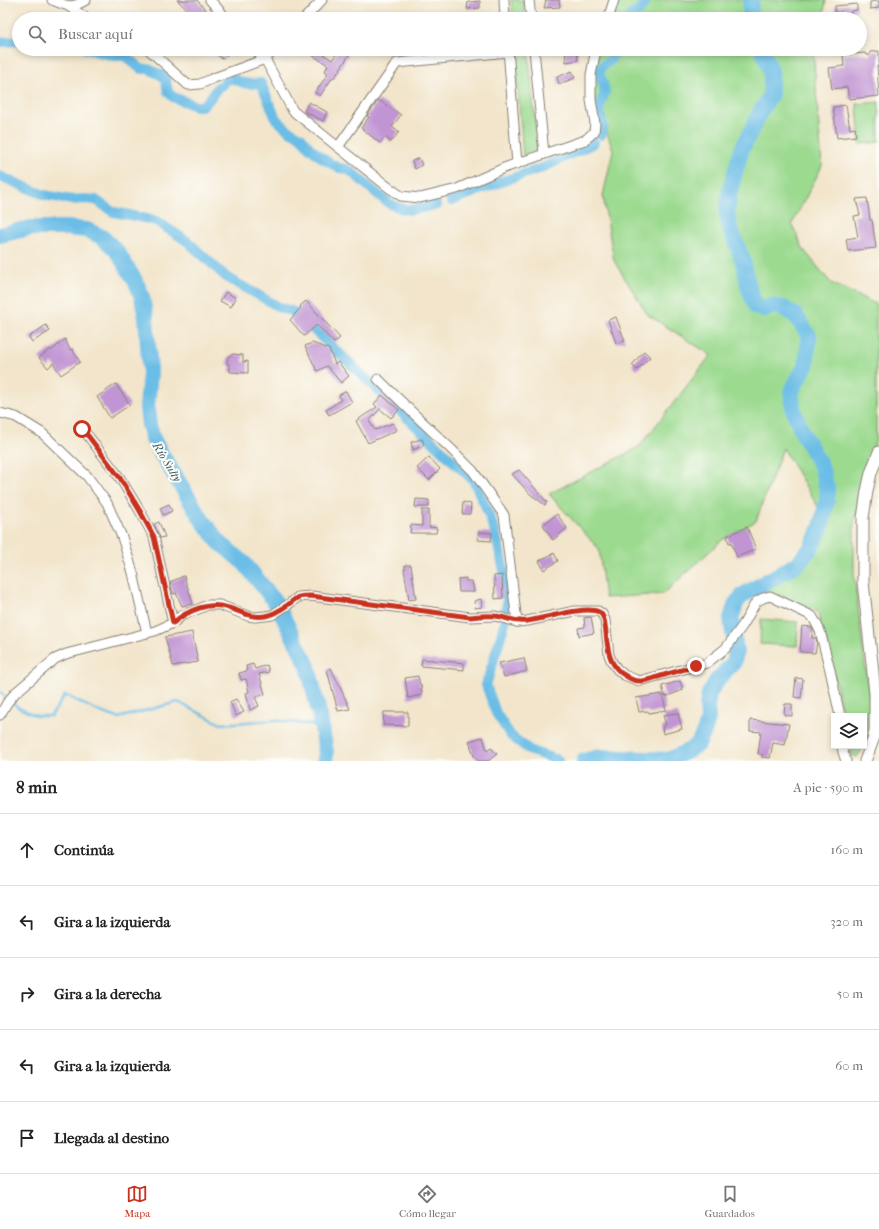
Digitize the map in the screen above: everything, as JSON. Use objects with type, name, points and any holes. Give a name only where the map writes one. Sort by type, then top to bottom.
[{"type":"street","points":[[52,0],[68,6],[77,12]]},
{"type":"street","points":[[68,6],[80,4],[86,0]]},
{"type":"street","points":[[210,0],[221,12]]},
{"type":"street","points":[[311,12],[322,0]]},
{"type":"street","points":[[504,0],[505,12]]},
{"type":"street","points":[[529,0],[530,12]]},
{"type":"street","points":[[610,12],[614,0]]},
{"type":"street","points":[[156,56],[188,85],[200,84],[265,59],[268,56]]},
{"type":"street","points":[[262,56],[293,111],[388,187],[402,196],[420,198],[457,189],[504,168],[585,140],[594,132],[595,123],[591,100],[591,74],[595,56]]},
{"type":"street","points":[[338,147],[397,63],[457,56]]},
{"type":"street","points":[[508,56],[517,164]]},
{"type":"street","points":[[535,56],[544,154]]},
{"type":"street","points":[[378,378],[473,471],[504,515],[517,622]]},
{"type":"street","points":[[0,413],[16,417],[42,433],[87,476],[107,503],[122,538],[133,573],[147,633]]},
{"type":"street","points":[[82,429],[120,478],[154,537],[173,623]]},
{"type":"street","points":[[865,761],[876,740],[875,694],[863,582],[863,518],[871,473],[879,452]]},
{"type":"street","points":[[0,715],[15,693],[55,660],[66,654],[155,631],[173,623],[181,616],[208,605],[220,605],[248,616],[255,617],[272,615],[298,597],[311,596],[470,617],[495,616],[517,622],[575,611],[598,611],[602,614],[605,620],[609,655],[612,662],[624,675],[639,681],[707,663],[726,648],[743,625],[756,602],[770,596],[812,616],[820,631],[839,713]]},
{"type":"street","points":[[842,749],[846,761]]},
{"type":"green space","points":[[511,0],[523,0],[524,12],[512,12]]},
{"type":"green space","points":[[615,0],[826,0],[824,12],[611,12]]},
{"type":"green space","points":[[516,56],[529,56],[538,150],[523,156]]},
{"type":"green space","points":[[598,56],[814,56],[822,166],[792,224],[803,249],[831,283],[876,304],[876,438],[854,523],[854,575],[869,697],[870,722],[867,741],[867,713],[842,713],[829,651],[817,611],[748,593],[779,577],[795,563],[805,549],[816,516],[818,507],[783,448],[756,521],[722,540],[663,594],[605,598],[599,549],[549,494],[639,447],[711,355],[648,315],[614,261],[603,196],[613,150],[590,85]]},
{"type":"green space","points":[[879,102],[879,142],[860,144],[857,104]]},
{"type":"green space","points":[[761,619],[798,622],[797,646],[760,644]]},
{"type":"green space","points":[[850,749],[862,749],[857,757],[853,756]]},
{"type":"building","points":[[177,0],[197,0],[208,12],[190,12]]},
{"type":"building","points":[[546,0],[559,0],[560,7],[544,8]]},
{"type":"building","points":[[480,1],[480,8],[467,9],[468,2]]},
{"type":"building","points":[[879,1],[879,8],[870,9],[870,2]]},
{"type":"building","points":[[857,4],[857,10],[851,12],[835,12],[835,6]]},
{"type":"building","points":[[879,51],[879,66],[877,66],[879,96],[849,99],[847,87],[832,89],[829,68],[844,66],[843,56],[867,56],[870,55],[870,52]]},
{"type":"building","points":[[218,56],[226,56],[222,59]]},
{"type":"building","points":[[314,56],[326,56],[332,60],[335,56],[348,56],[335,77],[333,77],[320,96],[315,93],[328,73],[325,71],[328,65]]},
{"type":"building","points":[[566,56],[578,56],[578,60],[566,62]]},
{"type":"building","points":[[572,71],[575,78],[559,84],[557,77]]},
{"type":"building","points":[[378,101],[401,115],[392,127],[399,132],[391,142],[385,137],[380,143],[361,128],[369,117],[367,116]]},
{"type":"building","points":[[309,102],[327,112],[323,121],[304,111]]},
{"type":"building","points":[[846,105],[850,129],[855,128],[856,136],[837,138],[833,107]]},
{"type":"building","points":[[419,158],[422,165],[415,169],[412,161]]},
{"type":"building","points":[[867,198],[876,248],[848,251],[846,239],[858,237],[854,216],[860,215],[856,199]]},
{"type":"building","points":[[226,292],[236,298],[231,307],[220,301]]},
{"type":"building","points":[[306,301],[340,338],[334,343],[317,325],[304,336],[290,320],[301,307],[300,306]]},
{"type":"building","points":[[616,317],[625,341],[616,343],[608,320]]},
{"type":"building","points":[[46,325],[50,331],[32,342],[29,337]]},
{"type":"building","points":[[65,339],[70,350],[72,349],[80,362],[61,375],[53,363],[48,368],[39,358],[50,349],[51,351]]},
{"type":"building","points":[[312,343],[329,349],[335,364],[338,362],[349,376],[341,383],[327,366],[317,371],[305,346]]},
{"type":"building","points":[[644,351],[650,357],[637,370],[632,365]]},
{"type":"building","points":[[233,354],[243,355],[243,362],[248,361],[248,373],[230,372],[230,365],[227,364],[228,357]]},
{"type":"building","points":[[116,384],[130,405],[110,418],[97,397]]},
{"type":"building","points":[[346,391],[352,402],[329,415],[326,410],[341,400],[339,395]]},
{"type":"building","points":[[382,395],[399,410],[391,418],[380,409],[369,421],[375,430],[393,423],[397,430],[368,443],[356,421],[377,407],[374,404]]},
{"type":"building","points":[[422,439],[424,445],[413,450],[411,442]]},
{"type":"building","points":[[429,457],[440,469],[429,480],[417,468]]},
{"type":"building","points":[[519,470],[547,502],[545,505],[530,494],[512,474]]},
{"type":"building","points":[[416,499],[429,500],[429,507],[415,507]]},
{"type":"building","points":[[463,502],[471,504],[470,514],[462,514]]},
{"type":"building","points":[[169,504],[172,511],[163,515],[160,508]]},
{"type":"building","points":[[422,510],[429,510],[429,527],[437,528],[436,533],[410,533],[411,525],[422,526]]},
{"type":"building","points":[[557,514],[567,528],[553,540],[543,525]]},
{"type":"building","points":[[159,522],[165,537],[160,538],[154,524]]},
{"type":"building","points":[[747,527],[756,549],[737,557],[731,542],[729,543],[727,536]]},
{"type":"building","points":[[479,532],[492,533],[491,541],[478,540]]},
{"type":"building","points":[[554,553],[558,561],[544,570],[539,561]]},
{"type":"building","points":[[405,565],[411,565],[416,599],[409,600],[404,569]]},
{"type":"building","points":[[502,575],[503,598],[495,599],[494,576]]},
{"type":"building","points":[[184,576],[193,604],[182,606],[176,593],[173,594],[170,582]]},
{"type":"building","points":[[466,578],[466,581],[472,581],[474,592],[459,592],[458,579]]},
{"type":"building","points":[[481,599],[482,607],[475,608],[474,601]]},
{"type":"building","points":[[591,617],[594,633],[579,636],[578,628],[585,627],[584,618]]},
{"type":"building","points":[[802,626],[812,628],[812,638],[816,638],[817,642],[815,653],[800,652]]},
{"type":"building","points":[[192,632],[198,662],[173,666],[165,637]]},
{"type":"building","points":[[524,658],[527,671],[504,677],[499,663]]},
{"type":"building","points":[[422,659],[464,663],[464,670],[421,666]]},
{"type":"building","points":[[253,664],[255,669],[267,665],[269,672],[259,674],[265,694],[255,697],[259,706],[250,710],[246,693],[249,692],[246,679],[241,680],[239,673],[247,671],[246,666]]},
{"type":"building","points":[[331,668],[350,709],[338,711],[327,670]]},
{"type":"building","points":[[418,676],[422,695],[408,698],[405,678]]},
{"type":"building","points":[[796,678],[803,679],[801,698],[794,697]]},
{"type":"building","points":[[680,681],[683,690],[665,697],[662,686]]},
{"type":"building","points":[[662,694],[666,710],[649,713],[648,711],[639,712],[636,698]]},
{"type":"building","points":[[236,699],[244,712],[236,716],[230,702]]},
{"type":"building","points":[[785,704],[792,704],[792,716],[784,715]]},
{"type":"building","points":[[384,712],[408,712],[408,726],[383,725]]},
{"type":"building","points":[[678,713],[682,729],[663,734],[662,727],[666,725],[663,715]]},
{"type":"building","points":[[750,720],[789,724],[785,745],[773,743],[770,758],[762,757],[762,754],[758,754],[761,732],[750,731]]},
{"type":"building","points":[[483,737],[487,751],[491,748],[497,754],[488,761],[479,761],[474,756],[469,741]]},
{"type":"waterway","points":[[637,12],[647,0]]},
{"type":"waterway","points":[[750,12],[751,0]]},
{"type":"waterway","points":[[0,42],[12,41]]},
{"type":"waterway","points":[[114,56],[125,56]]},
{"type":"waterway","points":[[125,56],[141,69],[149,69],[163,76],[166,81],[168,92],[173,97],[196,106],[202,106],[208,101],[218,87],[223,85],[226,80],[233,79],[248,84],[261,83],[276,119],[288,130],[301,137],[310,148],[325,160],[339,168],[348,169],[388,203],[400,208],[410,210],[436,205]]},
{"type":"waterway","points":[[601,135],[603,127],[599,108],[605,92],[599,73],[604,64],[610,61],[613,56]]},
{"type":"waterway","points":[[584,761],[599,757],[668,760],[688,751],[698,744],[705,730],[708,719],[707,706],[709,694],[717,680],[734,662],[736,651],[731,619],[736,603],[743,595],[797,564],[811,548],[821,527],[827,501],[827,489],[821,466],[803,434],[794,412],[791,392],[806,365],[809,336],[795,315],[783,308],[772,306],[764,310],[756,307],[749,289],[743,261],[730,228],[727,211],[730,190],[741,151],[759,114],[771,94],[771,71],[765,56]]},
{"type":"waterway","points":[[451,201],[542,168],[594,143]]},
{"type":"waterway","points":[[0,176],[44,195],[72,200],[96,200],[113,212],[156,221],[187,241],[226,277],[281,308],[294,312],[473,480],[485,505],[495,532],[508,588],[506,614]]},
{"type":"waterway","name":"Río Sulty","points":[[0,235],[30,228],[67,228],[87,230],[102,237],[116,250],[136,282],[142,297],[146,318],[150,373],[147,407],[149,425],[153,439],[202,520],[219,542],[245,564],[276,603],[308,666],[320,717],[326,752],[325,761]]},
{"type":"waterway","points":[[506,619],[486,685],[496,713],[511,736],[531,751],[558,760]]},
{"type":"waterway","points":[[0,692],[19,708],[37,716],[51,716],[65,695],[100,712],[118,718],[178,702],[221,724],[274,720],[321,726]]},
{"type":"route","points":[[82,429],[120,478],[154,537],[173,623],[181,616],[208,605],[220,605],[248,616],[255,617],[272,615],[298,597],[311,596],[470,617],[495,616],[517,622],[575,611],[590,610],[598,611],[602,614],[605,620],[609,655],[612,662],[617,669],[631,679],[639,681],[646,680],[696,666]]}]
